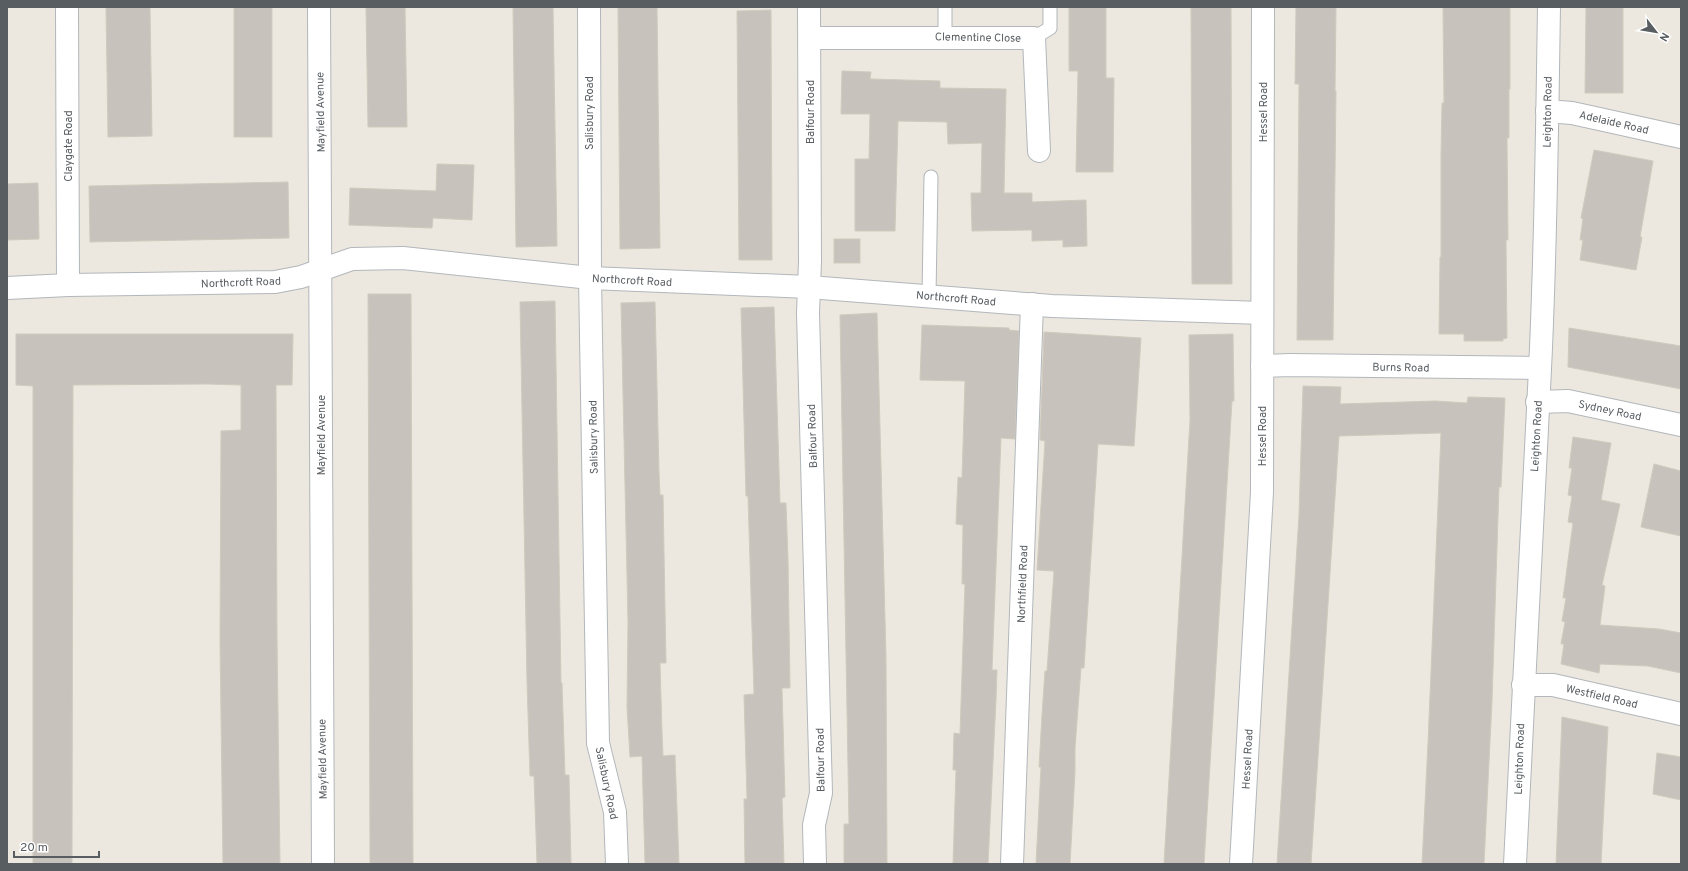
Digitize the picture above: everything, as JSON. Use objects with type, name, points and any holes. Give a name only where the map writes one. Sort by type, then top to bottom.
[{"type":"street","name":"Claygate Road","points":[[67,7],[68,285]]},
{"type":"street","name":"Mayfield Avenue","points":[[319,7],[323,864]]},
{"type":"street","name":"Salisbury Road","points":[[589,7],[590,278],[598,744],[615,812],[617,864]]},
{"type":"street","name":"Balfour Road","points":[[809,7],[810,261],[808,313],[822,793],[814,825],[815,864]]},
{"type":"street","name":"Hessel Road","points":[[1241,864],[1262,492],[1263,7]]},
{"type":"street","name":"Leighton Road","points":[[1515,864],[1540,368],[1545,218],[1549,7]]},
{"type":"street","name":"Clementine Close","points":[[810,38],[1034,38],[1039,151]]},
{"type":"street","name":"Adelaide Road","points":[[1547,111],[1572,113],[1681,137]]},
{"type":"street","name":"Northcroft Road","points":[[7,288],[68,285],[275,282],[290,280],[352,259],[403,258],[590,278],[809,287],[1032,304],[1122,309],[1262,313]]},
{"type":"street","name":"Northfield Road","points":[[1012,864],[1032,304]]},
{"type":"street","name":"Burns Road","points":[[1262,366],[1540,368]]},
{"type":"street","name":"Sydney Road","points":[[1538,402],[1568,401],[1681,425]]},
{"type":"street","name":"Westfield Road","points":[[1523,685],[1553,685],[1681,714]]},
{"type":"lane","points":[[945,7],[945,37]]},
{"type":"lane","points":[[1034,38],[1050,28],[1050,7]]},
{"type":"lane","points":[[930,296],[931,177]]},
{"type":"building","points":[[106,7],[150,7],[152,136],[108,137]]},
{"type":"building","points":[[234,7],[272,7],[272,137],[234,137]]},
{"type":"building","points":[[366,7],[405,7],[407,127],[368,127]]},
{"type":"building","points":[[513,7],[553,7],[557,246],[516,247]]},
{"type":"building","points":[[618,7],[657,7],[660,248],[620,249]]},
{"type":"building","points":[[1069,7],[1106,7],[1106,78],[1114,78],[1113,172],[1076,172],[1078,71],[1069,71]]},
{"type":"building","points":[[1191,7],[1231,7],[1232,284],[1192,284]]},
{"type":"building","points":[[1296,7],[1336,7],[1333,340],[1297,340],[1299,84],[1295,84]]},
{"type":"building","points":[[1443,7],[1510,7],[1509,138],[1507,138],[1508,240],[1506,240],[1507,338],[1503,339],[1503,341],[1464,341],[1464,334],[1439,334],[1442,103],[1444,103]]},
{"type":"building","points":[[1586,7],[1623,7],[1623,93],[1585,93]]},
{"type":"building","points":[[771,10],[772,260],[739,260],[737,11]]},
{"type":"building","points":[[842,71],[871,72],[870,79],[940,81],[940,88],[1006,89],[1004,193],[1032,193],[1032,202],[1086,200],[1087,246],[1063,247],[1063,240],[1032,241],[1032,230],[972,231],[971,193],[981,193],[982,143],[948,144],[947,122],[898,121],[895,231],[855,231],[855,159],[869,159],[870,114],[841,114]]},
{"type":"building","points":[[1594,150],[1653,161],[1636,270],[1580,260],[1583,240],[1580,240],[1583,219],[1581,218]]},
{"type":"building","points":[[437,164],[474,165],[472,220],[433,218],[432,228],[349,225],[350,188],[436,191]]},
{"type":"building","points":[[288,182],[289,238],[90,242],[89,186]]},
{"type":"building","points":[[38,183],[39,239],[7,240],[7,184]]},
{"type":"building","points":[[834,239],[860,239],[860,263],[834,263]]},
{"type":"building","points":[[368,294],[411,294],[413,864],[370,864]]},
{"type":"building","points":[[555,301],[561,683],[565,775],[569,775],[571,864],[537,864],[534,776],[530,776],[527,682],[520,302]]},
{"type":"building","points":[[655,302],[659,472],[660,495],[663,495],[666,663],[660,663],[663,756],[675,755],[679,864],[645,864],[642,756],[630,757],[627,707],[628,622],[621,303]]},
{"type":"building","points":[[774,307],[780,503],[786,503],[788,559],[790,688],[782,688],[785,797],[782,798],[784,864],[745,864],[744,799],[747,799],[744,695],[754,694],[748,496],[746,496],[741,308]]},
{"type":"building","points":[[877,313],[886,657],[887,864],[844,864],[844,824],[849,824],[840,315]]},
{"type":"building","points":[[922,325],[1009,328],[1009,330],[1019,331],[1015,439],[1001,438],[992,670],[997,670],[988,864],[953,864],[956,770],[953,770],[954,733],[960,734],[965,584],[962,584],[963,525],[956,524],[958,477],[962,478],[965,381],[920,380]]},
{"type":"building","points":[[1569,328],[1681,346],[1681,389],[1568,367]]},
{"type":"building","points":[[1044,332],[1141,338],[1134,446],[1098,444],[1084,668],[1081,668],[1075,748],[1070,864],[1036,864],[1042,715],[1045,671],[1047,671],[1054,571],[1037,570],[1045,441],[1040,440]]},
{"type":"building","points":[[16,334],[293,334],[292,385],[276,385],[280,864],[223,864],[220,642],[221,431],[241,430],[241,385],[207,384],[73,385],[72,864],[33,864],[33,386],[16,385]]},
{"type":"building","points":[[1233,334],[1234,401],[1232,401],[1204,864],[1164,864],[1190,420],[1189,335]]},
{"type":"building","points":[[1303,386],[1341,387],[1340,404],[1435,401],[1467,403],[1468,397],[1505,398],[1501,487],[1499,487],[1492,701],[1484,864],[1422,864],[1441,433],[1339,436],[1311,864],[1277,864],[1299,515]]},
{"type":"building","points":[[1573,437],[1611,443],[1601,500],[1620,504],[1602,585],[1605,586],[1600,625],[1659,629],[1681,633],[1681,673],[1648,666],[1600,664],[1599,673],[1561,664],[1564,644],[1561,644],[1565,622],[1562,621],[1566,598],[1563,598],[1573,523],[1568,522],[1572,496],[1568,495],[1572,468],[1569,468]]},
{"type":"building","points":[[1654,464],[1681,471],[1681,536],[1641,527]]},
{"type":"building","points":[[1562,717],[1608,727],[1601,864],[1556,864]]},
{"type":"building","points":[[1657,753],[1681,757],[1681,800],[1653,794]]}]
